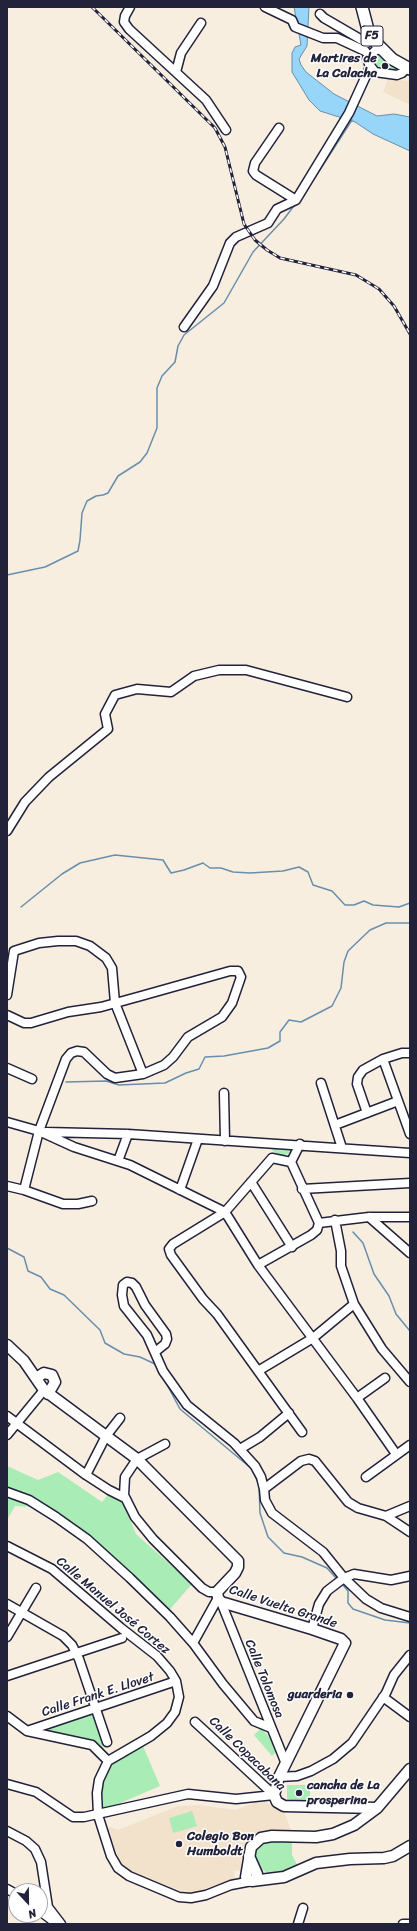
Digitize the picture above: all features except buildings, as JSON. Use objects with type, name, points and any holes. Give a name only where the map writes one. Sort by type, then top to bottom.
[{"type":"highway","name":"F5","points":[[362,7],[368,47],[381,49],[408,68]]},
{"type":"main road","points":[[7,1346],[24,1361],[46,1392],[137,1459],[238,1560],[238,1567],[235,1573],[219,1597]]},
{"type":"main road","points":[[36,1378],[47,1372],[54,1377],[54,1385],[46,1392]]},
{"type":"main road","name":"Calle Vuelta Grande","points":[[219,1597],[341,1639],[345,1643],[286,1764]]},
{"type":"main road","points":[[274,1795],[286,1764]]},
{"type":"main road","points":[[410,1769],[377,1808],[354,1826],[334,1834],[316,1837],[272,1836],[261,1838],[251,1847],[249,1855],[252,1876],[276,1878],[316,1863],[393,1856],[410,1846]]},
{"type":"main road","name":"Calle Copacabana","points":[[274,1795],[277,1802],[284,1806],[377,1808]]},
{"type":"street","points":[[130,7],[125,16],[124,22],[129,29],[206,100],[226,130]]},
{"type":"street","points":[[265,7],[292,20],[295,27],[323,38],[337,38],[376,50],[381,49]]},
{"type":"street","points":[[320,14],[368,47]]},
{"type":"street","points":[[176,72],[181,53],[201,23]]},
{"type":"street","points":[[184,327],[213,286],[230,243],[236,237],[268,223],[277,209],[296,200],[349,113],[370,67],[368,47]]},
{"type":"street","points":[[370,67],[378,73],[397,75],[408,68]]},
{"type":"street","points":[[279,128],[254,163],[253,171],[256,175],[296,200]]},
{"type":"street","points":[[7,831],[25,802],[49,777],[108,729],[105,714],[115,695],[137,690],[171,692],[194,676],[219,670],[246,670],[347,697]]},
{"type":"street","points":[[7,995],[11,950],[39,943],[58,941],[76,941],[90,946],[106,958],[112,968],[115,1003],[143,1074]]},
{"type":"street","points":[[7,1015],[24,1023],[31,1023],[68,1012],[115,1003],[230,971],[238,971],[241,977],[232,1003],[222,1017],[188,1037],[173,1057],[164,1065],[143,1074],[115,1078],[107,1074],[84,1052],[77,1051],[71,1053],[66,1059],[40,1131],[24,1190]]},
{"type":"street","points":[[367,1113],[357,1084],[358,1077],[363,1070],[383,1059],[410,1052]]},
{"type":"street","points":[[383,1059],[398,1101],[408,1122],[410,1134]]},
{"type":"street","points":[[7,1068],[32,1079]]},
{"type":"street","points":[[321,1083],[342,1148]]},
{"type":"street","points":[[224,1093],[225,1141]]},
{"type":"street","points":[[335,1125],[398,1101]]},
{"type":"street","points":[[7,1122],[40,1131],[74,1147],[118,1161],[225,1212],[258,1264],[357,1398],[396,1454]]},
{"type":"street","points":[[40,1131],[128,1134],[225,1141],[300,1144],[410,1153]]},
{"type":"street","points":[[74,1147],[77,1133]]},
{"type":"street","points":[[118,1161],[128,1134]]},
{"type":"street","points":[[180,1190],[198,1139]]},
{"type":"street","points":[[265,1142],[272,1158]]},
{"type":"street","points":[[258,1264],[292,1247],[311,1236],[317,1230],[319,1223],[291,1162],[300,1144]]},
{"type":"street","points":[[272,1158],[291,1162]]},
{"type":"street","points":[[272,1158],[225,1212],[173,1244],[169,1249],[172,1256],[203,1299],[217,1314],[302,1432]]},
{"type":"street","points":[[250,1182],[292,1247]]},
{"type":"street","points":[[302,1188],[410,1183]]},
{"type":"street","points":[[7,1186],[24,1190],[63,1204],[78,1204],[92,1201]]},
{"type":"street","points":[[319,1223],[369,1217],[410,1217]]},
{"type":"street","points":[[369,1217],[410,1253]]},
{"type":"street","points":[[335,1220],[341,1251],[341,1266],[354,1304],[382,1349],[410,1382]]},
{"type":"street","points":[[155,1352],[165,1344],[167,1339],[166,1334],[145,1305],[136,1287],[132,1283],[127,1282],[123,1286],[122,1295],[124,1306],[141,1327],[155,1352],[163,1371],[187,1405],[240,1449],[255,1466],[264,1489],[265,1500],[272,1513],[323,1552],[344,1578],[366,1599],[381,1608],[410,1617]]},
{"type":"street","points":[[258,1371],[313,1338],[354,1304]]},
{"type":"street","points":[[357,1398],[385,1378]]},
{"type":"street","points":[[7,1435],[16,1423],[46,1392]]},
{"type":"street","points":[[240,1449],[260,1437],[289,1413]]},
{"type":"street","points":[[7,1416],[86,1475],[109,1490],[125,1498]]},
{"type":"street","points":[[86,1475],[106,1436],[120,1418]]},
{"type":"street","points":[[165,1444],[137,1459],[125,1477],[125,1498],[135,1518],[173,1560],[192,1576],[202,1588],[219,1597],[193,1643]]},
{"type":"street","points":[[366,1477],[410,1445]]},
{"type":"street","points":[[264,1489],[302,1461],[309,1459],[315,1461],[348,1502],[358,1508],[389,1514],[410,1532]]},
{"type":"street","points":[[7,1492],[29,1500],[56,1516],[87,1539],[130,1578],[193,1643],[223,1684],[254,1721],[271,1728]]},
{"type":"street","points":[[389,1514],[410,1506]]},
{"type":"street","name":"Calle Manuel José Cortez","points":[[7,1546],[52,1569],[121,1628],[158,1656],[176,1681]]},
{"type":"street","points":[[312,1629],[319,1604],[327,1591],[344,1578],[354,1574],[391,1580],[410,1576]]},
{"type":"street","points":[[7,1637],[23,1613],[36,1588]]},
{"type":"street","name":"Calle Tolomosa","points":[[219,1597],[286,1764]]},
{"type":"street","points":[[7,1604],[63,1636],[77,1653],[107,1742]]},
{"type":"street","points":[[7,1676],[122,1638]]},
{"type":"street","points":[[280,1777],[297,1776],[311,1771],[333,1759],[352,1742],[383,1698],[394,1675],[410,1656]]},
{"type":"street","points":[[176,1681],[179,1697],[175,1712],[167,1723],[151,1736],[108,1761],[99,1780],[97,1800],[98,1815],[111,1856],[118,1868],[129,1876],[179,1897],[191,1898],[206,1895],[252,1876]]},
{"type":"street","name":"Calle Frank E. Llovet","points":[[27,1731],[176,1681]]},
{"type":"street","points":[[383,1698],[410,1716]]},
{"type":"street","points":[[7,1716],[27,1731],[92,1745],[108,1761]]},
{"type":"street","name":"Calle Copacabana","points":[[195,1722],[274,1795]]},
{"type":"street","points":[[7,1784],[36,1792],[73,1817],[84,1818],[188,1794],[236,1799],[274,1795]]},
{"type":"street","points":[[7,1832],[26,1841],[35,1849],[41,1862],[48,1907],[60,1924]]},
{"type":"street","points":[[298,1924],[303,1908]]},
{"type":"street","points":[[48,1917],[57,1924]]},
{"type":"shaded area","points":[[388,79],[410,81],[410,105],[383,92]]},
{"type":"shaded area","name":"Colegio Bon Humboldt","points":[[261,1800],[284,1811],[291,1830],[272,1830],[254,1835],[242,1848],[241,1870],[234,1871],[235,1878],[193,1893],[181,1891],[130,1871],[120,1862],[107,1829],[111,1827],[118,1830],[178,1806],[201,1805],[235,1810]]},
{"type":"green space","points":[[379,53],[398,69],[398,71],[393,73],[371,67],[372,58]]},
{"type":"green space","points":[[270,1148],[293,1149],[289,1154],[279,1156]]},
{"type":"green space","points":[[7,1466],[38,1480],[58,1472],[102,1502],[111,1491],[123,1503],[136,1534],[192,1584],[165,1615],[85,1541],[32,1507],[15,1506],[7,1520]]},
{"type":"green space","points":[[92,1713],[104,1749],[72,1736],[47,1733],[41,1730]]},
{"type":"green space","points":[[261,1728],[275,1743],[277,1751],[272,1756],[254,1735]]},
{"type":"green space","points":[[143,1746],[160,1786],[104,1810],[101,1798],[106,1772],[112,1764]]},
{"type":"green space","name":"cancha de La prosperina","points":[[287,1785],[310,1785],[310,1801],[287,1801]]},
{"type":"green space","points":[[192,1811],[197,1826],[173,1833],[169,1818]]},
{"type":"green space","points":[[273,1840],[292,1840],[292,1855],[299,1868],[279,1874],[267,1873],[255,1864],[253,1859],[255,1847],[262,1842]]},
{"type":"water","points":[[294,7],[309,7],[307,46],[299,59],[306,72],[334,94],[377,116],[394,114],[410,117],[410,151],[373,134],[355,122],[320,111],[309,100],[292,72],[292,53],[295,47],[301,45]]},
{"type":"waterway","points":[[314,179],[352,120]]},
{"type":"waterway","points":[[7,575],[45,567],[78,551],[82,513],[87,501],[96,496],[108,493],[118,476],[140,462],[147,453],[157,428],[157,388],[162,376],[175,362],[178,346],[184,335],[224,303],[253,252],[284,219],[296,203]]},
{"type":"waterway","points":[[21,907],[62,874],[80,863],[115,855],[163,860],[171,873],[203,863],[210,868],[221,868],[233,872],[250,873],[283,871],[299,867],[308,872],[313,885],[332,891],[345,905],[354,905],[364,901],[373,905],[399,907],[410,903]]},
{"type":"waterway","points":[[66,1082],[106,1081],[119,1085],[165,1083],[186,1073],[199,1069],[205,1057],[224,1056],[268,1048],[280,1041],[280,1032],[289,1020],[301,1022],[332,1006],[341,988],[344,962],[348,951],[370,930],[386,923],[410,923]]},
{"type":"waterway","points":[[353,1232],[363,1243],[374,1274],[389,1296],[396,1314],[410,1331]]},
{"type":"waterway","points":[[7,1248],[24,1257],[28,1271],[41,1277],[50,1289],[64,1295],[100,1330],[105,1343],[124,1354],[140,1357],[155,1364],[158,1369]]},
{"type":"waterway","points":[[165,1381],[180,1409],[252,1469],[259,1485],[260,1513],[268,1537],[284,1553],[302,1557],[327,1568],[336,1578]]},
{"type":"waterway","points":[[343,1585],[348,1591],[348,1603],[353,1609],[385,1620],[410,1623]]},
{"type":"railway","points":[[92,7],[215,128],[225,147],[244,224],[255,240],[280,258],[356,275],[379,289],[394,306],[410,334]]},
{"type":"place","name":"Martires de La Calacha","points":[[385,66]]},
{"type":"place","name":"guarderia","points":[[350,1695]]},
{"type":"place","name":"cancha de La prosperina","points":[[299,1793]]},
{"type":"place","name":"Colegio Bon Humboldt","points":[[179,1844]]}]
